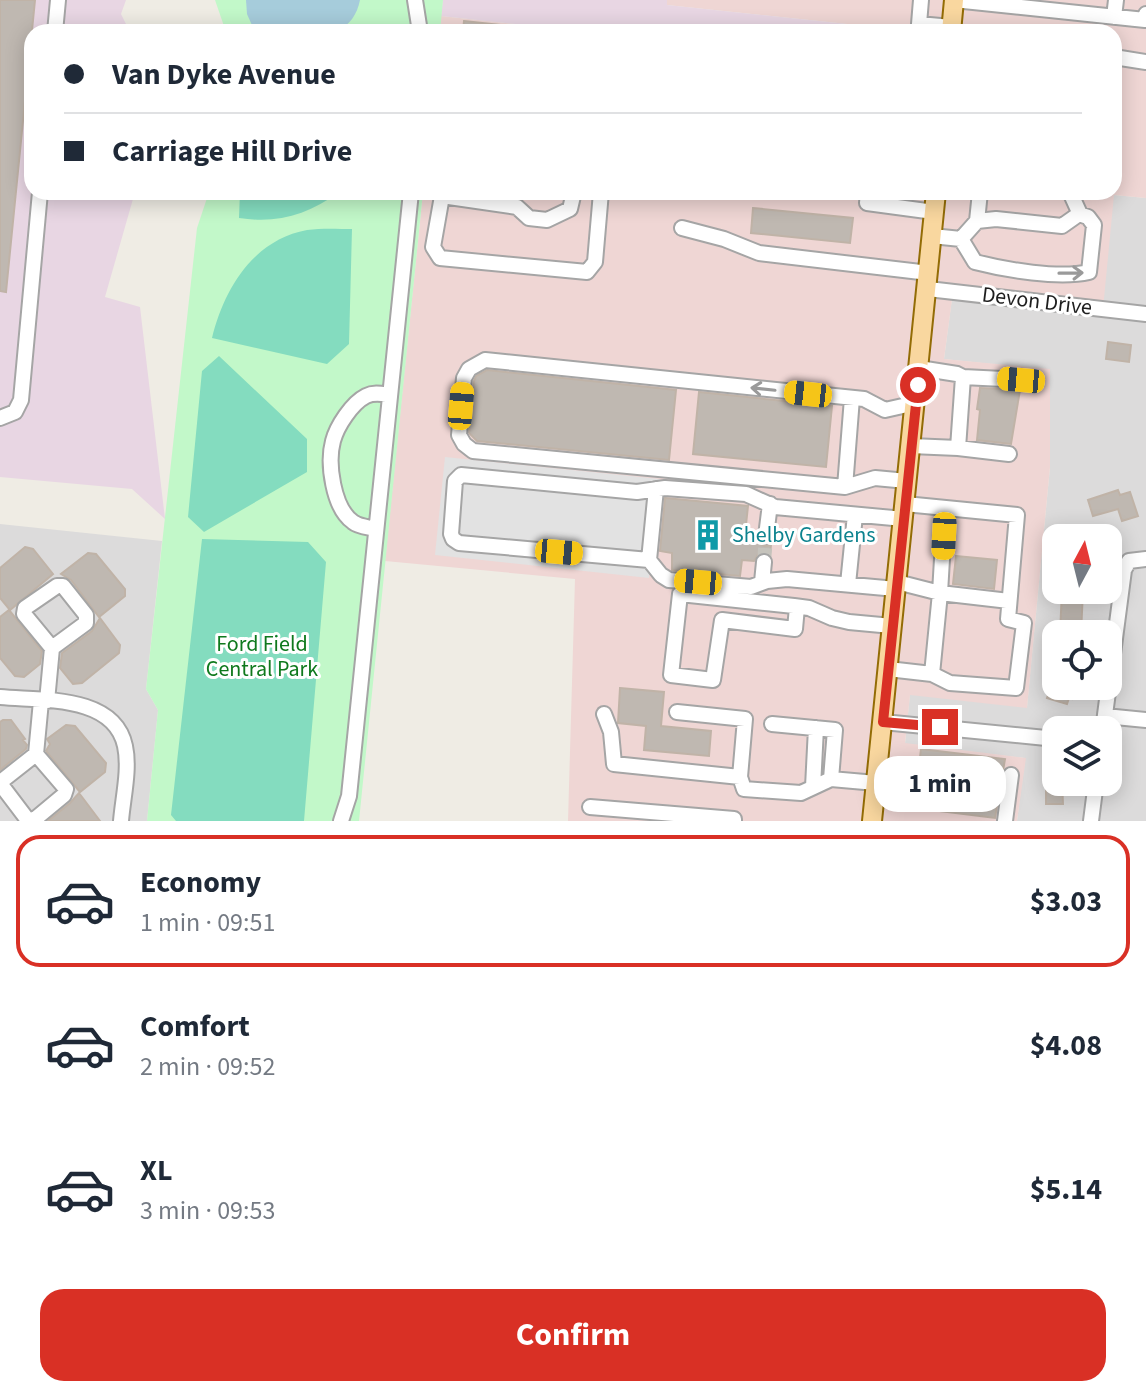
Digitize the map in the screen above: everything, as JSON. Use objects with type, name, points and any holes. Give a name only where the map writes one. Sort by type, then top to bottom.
[{"type":"main road","points":[[952,24],[954,0]]},
{"type":"main road","points":[[872,821],[935,200]]},
{"type":"street","points":[[56,24],[58,0]]},
{"type":"street","points":[[415,0],[419,24]]},
{"type":"street","points":[[919,24],[921,0]]},
{"type":"street","points":[[954,0],[1145,20],[1146,14]]},
{"type":"street","points":[[1114,17],[1116,0]]},
{"type":"street","points":[[1122,58],[1146,62]]},
{"type":"street","points":[[0,418],[15,412],[21,400],[39,200]]},
{"type":"street","points":[[341,821],[349,796],[410,200]]},
{"type":"street","points":[[441,200],[433,247],[440,258],[587,272],[595,262],[600,200]]},
{"type":"street","points":[[469,200],[517,207],[529,218],[547,220],[570,209],[572,200]]},
{"type":"street","points":[[867,200],[867,203],[934,212]]},
{"type":"street","points":[[961,239],[977,221],[979,200]]},
{"type":"street","points":[[961,239],[975,262],[993,267],[1075,275],[1089,272],[1094,225],[1088,217],[1080,214],[1074,200]]},
{"type":"street","points":[[977,221],[996,219],[1062,226],[1080,214]]},
{"type":"street","name":"Devon Drive","points":[[682,228],[724,239],[759,253],[1146,314]]},
{"type":"street","points":[[932,236],[961,239]]},
{"type":"street","points":[[907,481],[875,478],[845,487],[473,451],[459,435],[464,378],[469,369],[485,360],[864,399],[885,410],[916,403]]},
{"type":"street","points":[[919,368],[963,377],[1021,380]]},
{"type":"street","points":[[958,448],[963,377]]},
{"type":"street","points":[[376,529],[355,524],[341,511],[333,484],[333,440],[350,410],[363,397],[374,393],[390,395]]},
{"type":"street","points":[[845,487],[852,398]]},
{"type":"street","points":[[911,446],[1009,454]]},
{"type":"street","points":[[649,560],[459,543],[451,534],[455,481],[461,475],[637,492],[656,489],[746,494],[770,504],[855,515],[945,508],[1017,515],[1008,619],[1024,623],[1016,688],[950,683],[932,674],[888,669]]},
{"type":"street","points":[[656,489],[649,560],[669,580],[751,587],[762,582],[787,579],[897,586],[1009,601]]},
{"type":"street","points":[[766,536],[770,504]]},
{"type":"street","points":[[932,674],[945,508]]},
{"type":"street","points":[[848,584],[855,515]]},
{"type":"street","points":[[1105,716],[1124,570],[1129,561],[1146,559]]},
{"type":"street","points":[[762,582],[764,562]]},
{"type":"street","points":[[36,754],[66,789],[64,795],[34,820],[27,819],[2,786],[3,780],[36,754],[52,648],[86,623],[86,615],[63,586],[57,586],[25,608],[24,614],[52,648]]},
{"type":"street","points":[[797,607],[795,629],[722,620],[713,680],[671,675],[680,594],[809,608],[849,622],[892,626]]},
{"type":"street","points":[[0,697],[89,707],[110,721],[121,734],[125,747],[121,821]]},
{"type":"street","points":[[677,712],[745,719],[740,777],[744,789],[801,793],[831,779],[876,783]]},
{"type":"street","points":[[604,714],[611,732],[614,764],[740,777]]},
{"type":"street","points":[[1122,722],[1146,720]]},
{"type":"street","points":[[883,722],[1042,738]]},
{"type":"street","points":[[772,724],[835,730],[831,779]]},
{"type":"street","points":[[813,787],[816,728]]},
{"type":"street","points":[[1005,821],[1011,775]]},
{"type":"street","points":[[1091,821],[1094,796]]},
{"type":"street","points":[[590,807],[624,815],[734,821]]},
{"type":"shaded area","points":[[0,0],[126,0],[121,14],[126,24],[24,24],[24,200],[133,200],[105,297],[140,307],[165,519],[132,489],[0,477]]},
{"type":"shaded area","points":[[443,0],[667,0],[667,5],[847,24],[516,24],[441,16]]},
{"type":"shaded area","points":[[667,0],[1146,0],[1146,198],[1122,196],[1122,24],[847,24],[667,5]]},
{"type":"shaded area","points":[[441,16],[516,24],[440,24]]},
{"type":"shaded area","points":[[1122,196],[1146,198],[1146,821],[1017,821],[1025,758],[905,744],[910,694],[1027,707],[1042,550],[1042,604],[1122,604],[1122,524],[1045,524],[1050,467],[1050,370],[944,359],[953,291],[1106,200],[1122,200]]},
{"type":"shaded area","points":[[422,200],[1114,200],[1103,309],[953,292],[944,359],[1050,369],[1050,467],[1045,524],[1042,524],[1027,708],[910,695],[905,743],[1026,758],[1017,821],[568,821],[575,579],[385,561]]},
{"type":"shaded area","points":[[445,457],[660,479],[649,578],[435,555]]},
{"type":"shaded area","points":[[0,524],[162,541],[146,689],[158,710],[147,821],[0,821]]},
{"type":"green space","points":[[215,0],[443,0],[441,24],[223,24]]},
{"type":"green space","name":"Ford Field Central Park","points":[[206,200],[422,200],[359,821],[147,821],[158,710],[146,689],[197,228]]},
{"type":"green space","points":[[240,200],[327,200],[292,216],[266,220],[239,218]]},
{"type":"green space","points":[[352,229],[349,344],[327,364],[212,338],[233,285],[256,256],[271,244],[307,230]]},
{"type":"green space","points":[[219,356],[307,439],[307,472],[204,532],[188,517],[202,371]]},
{"type":"green space","points":[[202,539],[308,542],[326,562],[304,821],[176,821],[171,815]]},
{"type":"water","points":[[246,0],[360,0],[348,24],[251,24]]},
{"type":"building","points":[[0,0],[35,0],[33,24],[24,24],[24,111],[6,292],[0,291]]},
{"type":"building","points":[[464,21],[492,24],[464,24]]},
{"type":"building","points":[[753,208],[853,218],[850,243],[751,233]]},
{"type":"building","points":[[1108,342],[1131,345],[1129,362],[1106,359]]},
{"type":"building","points":[[487,370],[676,390],[669,460],[477,441],[469,433],[474,381],[476,376]]},
{"type":"building","points":[[980,388],[1020,390],[1011,444],[977,440]]},
{"type":"building","points":[[699,392],[832,406],[826,467],[693,454]]},
{"type":"building","points":[[1118,490],[1120,495],[1130,492],[1138,516],[1122,521],[1118,509],[1093,516],[1088,500]]},
{"type":"building","name":"Shelby Gardens","points":[[665,498],[748,506],[745,534],[756,535],[757,541],[764,546],[771,545],[770,554],[759,553],[754,561],[742,560],[740,576],[672,570],[672,553],[660,551]]},
{"type":"building","points":[[25,547],[33,549],[53,574],[10,610],[0,598],[0,568]]},
{"type":"building","points":[[88,553],[96,554],[125,589],[125,596],[99,617],[71,580],[61,574]]},
{"type":"building","points":[[956,556],[997,560],[994,589],[953,584]]},
{"type":"building","points":[[1061,604],[1082,604],[1082,620],[1061,620]]},
{"type":"building","points":[[9,610],[42,651],[40,664],[24,677],[15,676],[0,658],[0,617]]},
{"type":"building","points":[[100,618],[120,645],[119,653],[82,683],[73,684],[60,668],[62,653],[92,631]]},
{"type":"building","points":[[620,688],[664,692],[661,726],[711,731],[709,756],[644,750],[646,726],[618,723]]},
{"type":"building","points":[[11,720],[27,745],[0,770],[0,722]]},
{"type":"building","points":[[66,725],[75,726],[106,763],[105,772],[80,792],[46,751],[50,744],[47,739]]},
{"type":"building","points":[[921,749],[1005,759],[995,818],[914,808]]},
{"type":"building","points":[[79,793],[100,821],[48,821],[70,803]]},
{"type":"building","points":[[1046,796],[1063,796],[1063,804],[1046,804]]},
{"type":"tunnel","points":[[764,562],[766,536]]},
{"type":"place","name":"Shelby Gardens","points":[[708,535]]},
{"type":"route","points":[[918,385],[883,722],[940,727]]}]
